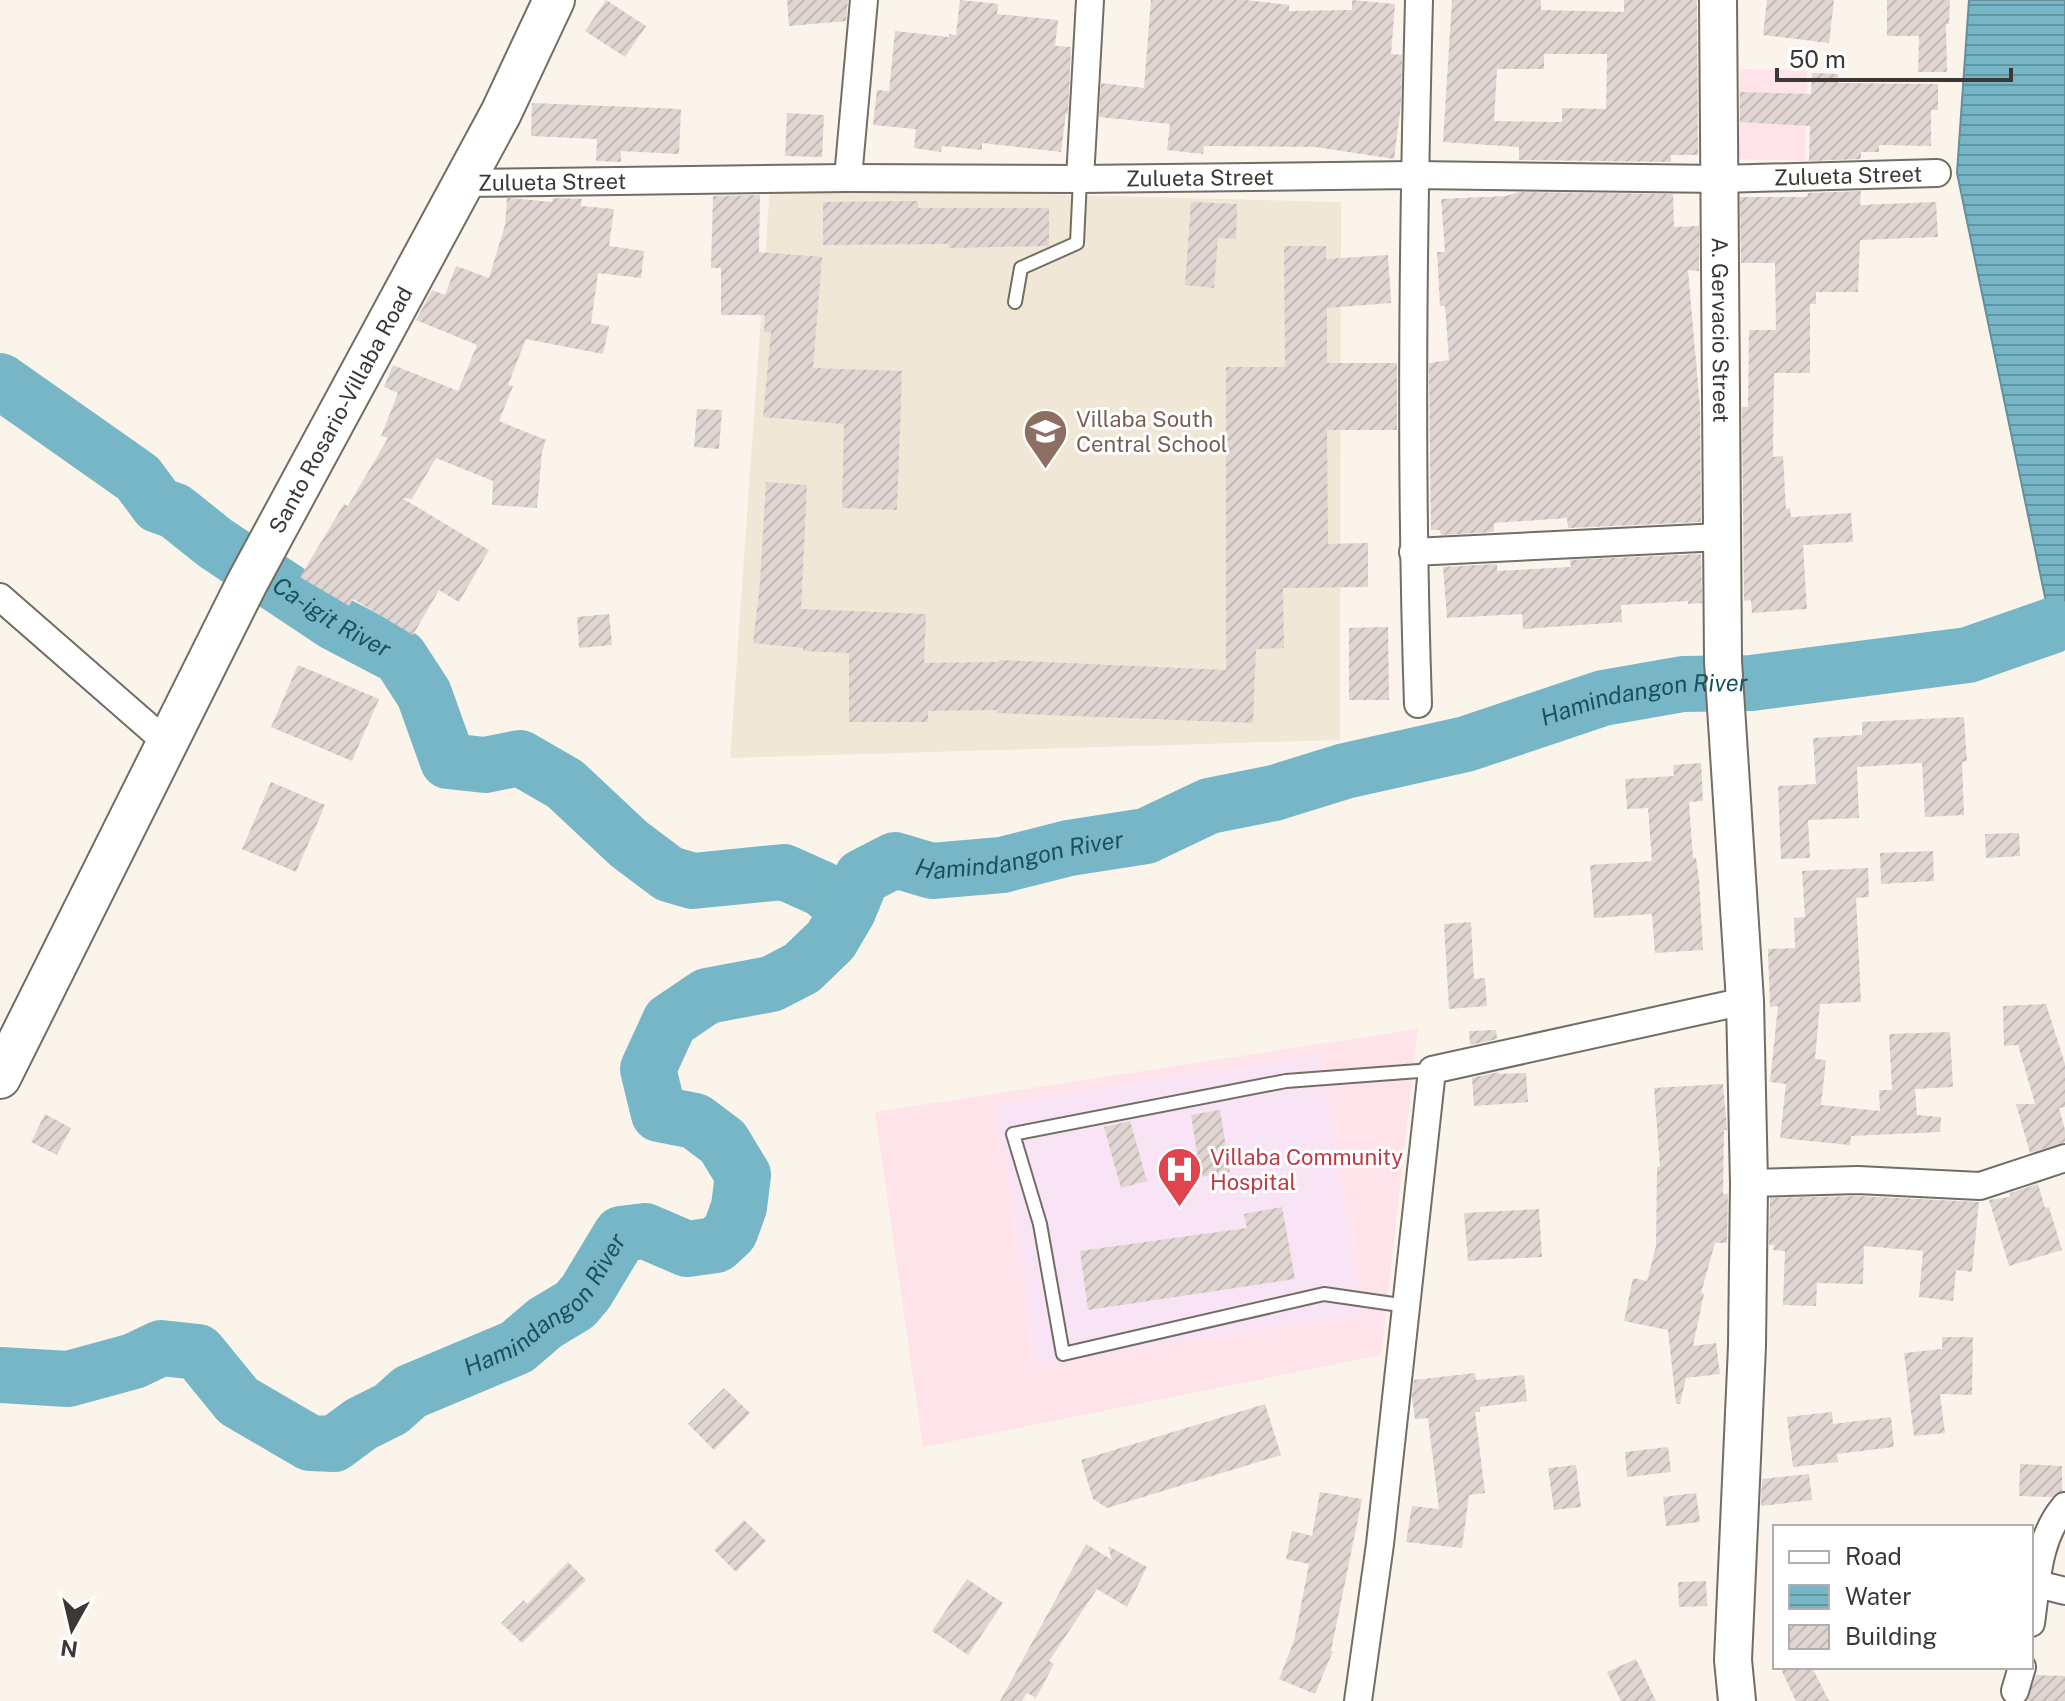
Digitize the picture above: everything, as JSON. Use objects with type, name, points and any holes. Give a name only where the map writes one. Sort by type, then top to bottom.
[{"type":"main road","name":"Santo Rosario-Villaba Road","points":[[0,1078],[166,742],[501,113],[554,0]]},
{"type":"street","points":[[848,178],[864,0]]},
{"type":"street","points":[[1080,179],[1090,0]]},
{"type":"street","points":[[1418,704],[1413,552],[1419,0]]},
{"type":"street","name":"A. Gervacio Street","points":[[1718,0],[1723,661],[1745,1001],[1749,1183],[1747,1346],[1733,1660],[1737,1701]]},
{"type":"street","name":"Zulueta Street","points":[[462,183],[1415,175],[1720,179],[1937,173]]},
{"type":"street","points":[[1413,552],[1721,537]]},
{"type":"street","points":[[0,597],[166,742]]},
{"type":"street","points":[[1358,1701],[1380,1544],[1432,1070],[1745,1001]]},
{"type":"street","points":[[1749,1183],[1858,1180],[1980,1186],[2065,1158]]},
{"type":"street","points":[[2033,1610],[2041,1550],[2056,1517],[2065,1506]]},
{"type":"street","points":[[2037,1584],[2065,1591]]},
{"type":"lane","points":[[1015,302],[1021,268],[1077,243],[1080,179]]},
{"type":"lane","points":[[1407,1306],[1324,1294],[1063,1354],[1040,1224],[1013,1134],[1286,1081],[1432,1070]]},
{"type":"shaded area","points":[[1740,69],[1807,70],[1805,161],[1737,159]]},
{"type":"shaded area","name":"Villaba South Central School","points":[[770,187],[1341,202],[1340,740],[730,758]]},
{"type":"shaded area","points":[[1418,1029],[1381,1355],[923,1447],[875,1112]]},
{"type":"shaded area","name":"Villaba Community Hospital","points":[[1321,1054],[1361,1314],[1038,1364],[997,1104]]},
{"type":"water","points":[[1969,0],[2065,0],[2065,640],[2051,626],[1957,173]]},
{"type":"building","points":[[606,0],[646,26],[625,57],[585,31]]},
{"type":"building","points":[[787,0],[848,0],[846,21],[789,26]]},
{"type":"building","points":[[960,0],[998,4],[997,14],[1058,20],[1055,46],[1071,47],[1068,114],[1061,152],[982,143],[982,150],[942,146],[941,152],[914,148],[916,129],[873,125],[877,90],[889,91],[895,31],[949,37],[949,34],[956,35]]},
{"type":"building","points":[[1151,0],[1245,0],[1289,5],[1289,11],[1352,10],[1352,0],[1395,4],[1391,54],[1402,55],[1401,104],[1394,159],[1316,147],[1204,146],[1203,154],[1167,150],[1170,124],[1099,117],[1101,83],[1144,88]]},
{"type":"building","points":[[1452,0],[1541,0],[1541,10],[1624,12],[1624,0],[1697,0],[1698,155],[1671,155],[1671,162],[1519,160],[1519,147],[1443,142]],"holes":[[[1544,54],[1607,54],[1606,109],[1562,108],[1562,122],[1494,121],[1497,69],[1544,69]]]},
{"type":"building","points":[[1767,0],[1834,0],[1829,43],[1763,35]]},
{"type":"building","points":[[1887,0],[1950,0],[1949,24],[1946,24],[1947,72],[1918,72],[1919,36],[1887,36]]},
{"type":"building","points":[[1812,73],[1838,74],[1838,83],[1938,84],[1938,110],[1931,110],[1931,146],[1879,145],[1879,152],[1861,152],[1861,159],[1809,161],[1810,126],[1740,122],[1740,92],[1811,94]]},
{"type":"building","points":[[532,103],[681,109],[679,154],[621,151],[621,162],[596,161],[597,139],[531,136]]},
{"type":"building","points":[[787,113],[824,115],[822,157],[785,156]]},
{"type":"building","points":[[1861,191],[1860,205],[1936,202],[1938,237],[1860,240],[1858,292],[1816,292],[1816,304],[1810,304],[1810,373],[1774,373],[1773,457],[1783,456],[1786,509],[1790,508],[1791,517],[1851,513],[1853,542],[1803,545],[1807,609],[1752,613],[1751,600],[1744,601],[1742,407],[1748,407],[1749,330],[1776,330],[1775,263],[1741,263],[1740,197],[1807,197],[1808,193]]},
{"type":"building","points":[[1519,192],[1673,194],[1674,227],[1699,226],[1699,271],[1688,270],[1700,407],[1701,522],[1568,528],[1567,518],[1494,523],[1494,532],[1441,535],[1440,530],[1431,530],[1429,363],[1449,360],[1445,306],[1440,306],[1437,252],[1445,252],[1441,199],[1506,196]]},
{"type":"building","points":[[760,195],[759,252],[822,257],[813,368],[902,371],[897,510],[842,508],[844,424],[763,417],[771,332],[764,332],[765,315],[721,315],[721,268],[711,268],[713,196]]},
{"type":"building","points":[[507,198],[552,202],[553,198],[582,199],[581,206],[614,209],[609,246],[644,251],[641,278],[598,273],[591,323],[609,326],[603,354],[526,339],[508,385],[513,386],[499,421],[546,440],[537,508],[492,505],[493,481],[436,458],[412,499],[402,498],[489,550],[459,602],[439,590],[413,635],[353,599],[349,606],[300,577],[344,504],[348,506],[388,438],[381,436],[398,393],[384,387],[393,365],[458,391],[477,345],[416,320],[432,290],[445,295],[456,266],[489,278],[505,225]]},
{"type":"building","points":[[918,201],[918,208],[1049,208],[1049,246],[949,248],[949,244],[823,245],[823,202]]},
{"type":"building","points":[[1191,202],[1237,204],[1236,239],[1218,238],[1214,288],[1185,285]]},
{"type":"building","points":[[1284,246],[1326,246],[1326,259],[1388,255],[1391,303],[1327,308],[1327,363],[1397,363],[1397,430],[1327,430],[1328,544],[1368,543],[1368,587],[1283,588],[1284,648],[1256,649],[1253,723],[997,713],[997,710],[928,711],[928,722],[849,722],[849,653],[803,651],[803,648],[753,643],[766,482],[807,485],[801,609],[926,614],[924,663],[999,660],[1226,670],[1226,367],[1285,367]]},
{"type":"building","points":[[697,409],[722,410],[719,449],[694,447]]},
{"type":"building","points":[[1701,554],[1702,603],[1621,605],[1622,622],[1523,629],[1522,614],[1447,618],[1443,567],[1497,564],[1497,571],[1571,567],[1570,560]]},
{"type":"building","points":[[609,614],[612,645],[579,648],[577,617]]},
{"type":"building","points":[[1388,627],[1389,700],[1349,700],[1349,628]]},
{"type":"building","points":[[298,665],[379,699],[352,761],[271,727]]},
{"type":"building","points":[[1964,717],[1967,761],[1962,762],[1964,815],[1925,817],[1922,763],[1857,767],[1859,818],[1808,820],[1810,858],[1781,859],[1778,786],[1816,784],[1813,738],[1862,735],[1862,722]]},
{"type":"building","points":[[1701,763],[1703,801],[1689,802],[1693,858],[1696,858],[1699,880],[1703,950],[1655,953],[1652,914],[1594,918],[1590,865],[1652,861],[1648,808],[1627,809],[1625,779],[1674,776],[1673,765]]},
{"type":"building","points":[[271,782],[325,805],[296,872],[242,849]]},
{"type":"building","points":[[2019,833],[2020,856],[1986,858],[1985,834]]},
{"type":"building","points":[[1933,851],[1934,881],[1881,884],[1880,853]]},
{"type":"building","points":[[1868,868],[1869,897],[1856,898],[1861,1002],[1820,1004],[1815,1059],[1826,1060],[1821,1105],[1880,1111],[1879,1090],[1892,1090],[1889,1034],[1950,1032],[1953,1087],[1915,1089],[1917,1115],[1941,1117],[1940,1132],[1851,1136],[1850,1145],[1780,1138],[1786,1084],[1770,1082],[1778,1006],[1770,1007],[1768,949],[1795,948],[1794,918],[1805,917],[1802,871]]},
{"type":"building","points":[[1471,922],[1474,979],[1485,978],[1487,1006],[1449,1009],[1444,924]]},
{"type":"building","points":[[2046,1004],[2065,1064],[2065,1107],[2059,1108],[2065,1142],[2030,1153],[2016,1104],[2035,1104],[2018,1045],[2004,1046],[2003,1006]]},
{"type":"building","points":[[1496,1030],[1497,1039],[1470,1045],[1469,1031]]},
{"type":"building","points":[[1499,1072],[1526,1073],[1528,1102],[1474,1106],[1472,1078]]},
{"type":"building","points":[[1723,1084],[1727,1130],[1724,1130],[1723,1194],[1728,1194],[1727,1243],[1715,1243],[1701,1293],[1704,1294],[1693,1346],[1716,1343],[1720,1374],[1686,1378],[1680,1404],[1676,1404],[1668,1330],[1624,1321],[1633,1278],[1647,1281],[1656,1246],[1657,1167],[1660,1167],[1654,1088]]},
{"type":"building","points":[[1220,1110],[1230,1172],[1201,1177],[1191,1115]]},
{"type":"building","points":[[45,1114],[71,1128],[57,1155],[31,1142]]},
{"type":"building","points":[[1130,1121],[1147,1181],[1121,1188],[1104,1127]]},
{"type":"building","points":[[2038,1184],[2045,1208],[2049,1207],[2062,1250],[2009,1266],[1989,1200],[2010,1197],[2010,1193]]},
{"type":"building","points":[[1858,1196],[1979,1202],[1972,1272],[1956,1270],[1953,1301],[1919,1297],[1923,1251],[1864,1246],[1863,1284],[1817,1283],[1816,1306],[1783,1305],[1785,1251],[1773,1250],[1774,1245],[1769,1245],[1770,1198]]},
{"type":"building","points":[[1282,1207],[1295,1279],[1088,1310],[1080,1251],[1247,1228],[1244,1214]]},
{"type":"building","points":[[1539,1209],[1542,1257],[1468,1261],[1464,1213]]},
{"type":"building","points":[[1942,1337],[1973,1337],[1972,1395],[1940,1394],[1945,1433],[1914,1436],[1904,1353],[1942,1349]]},
{"type":"building","points":[[1475,1373],[1476,1380],[1524,1375],[1527,1401],[1480,1407],[1480,1412],[1475,1412],[1485,1493],[1469,1495],[1462,1548],[1406,1542],[1412,1506],[1439,1509],[1428,1418],[1415,1419],[1412,1397],[1414,1380]]},
{"type":"building","points":[[724,1388],[750,1413],[714,1450],[688,1424]]},
{"type":"building","points":[[1265,1404],[1281,1455],[1107,1508],[1093,1499],[1081,1460]]},
{"type":"building","points":[[1832,1412],[1833,1424],[1891,1417],[1894,1447],[1837,1454],[1838,1462],[1793,1467],[1787,1417]]},
{"type":"building","points":[[1668,1447],[1671,1472],[1627,1477],[1625,1452]]},
{"type":"building","points":[[2020,1464],[2062,1466],[2062,1491],[2052,1497],[2019,1496]]},
{"type":"building","points":[[1576,1465],[1581,1507],[1554,1510],[1548,1468]]},
{"type":"building","points":[[1809,1474],[1812,1500],[1761,1506],[1762,1479]]},
{"type":"building","points":[[1320,1492],[1362,1499],[1333,1651],[1315,1694],[1279,1679],[1294,1641],[1309,1564],[1286,1559],[1292,1531],[1312,1536]]},
{"type":"building","points":[[1696,1493],[1700,1522],[1666,1526],[1663,1497]]},
{"type":"building","points":[[744,1520],[766,1541],[736,1572],[714,1550]]},
{"type":"building","points":[[1086,1544],[1112,1560],[1108,1546],[1147,1567],[1127,1607],[1097,1589],[1049,1661],[1054,1664],[1036,1698],[1027,1693],[1022,1701],[1000,1701]]},
{"type":"building","points":[[568,1562],[586,1580],[522,1643],[501,1623],[524,1600],[527,1604]]},
{"type":"building","points":[[967,1579],[1003,1603],[968,1655],[932,1631]]},
{"type":"building","points":[[1706,1581],[1707,1606],[1679,1607],[1678,1582]]},
{"type":"building","points":[[1636,1659],[1656,1701],[1621,1701],[1607,1672]]},
{"type":"building","points":[[1781,1669],[1813,1669],[1829,1701],[1796,1701]]},
{"type":"building","points":[[2036,1675],[2065,1676],[2065,1701],[2027,1701]]},
{"type":"waterway","name":"Ca-igit River","points":[[0,381],[138,478],[158,505],[175,511],[215,543],[335,623],[400,657],[424,694],[448,761],[485,765],[520,758],[565,784],[629,844],[669,874],[693,881],[784,872],[822,889],[848,911]]},
{"type":"waterway","name":"Hamindangon River","points":[[0,1375],[68,1379],[134,1361],[161,1348],[198,1352],[238,1401],[310,1443],[334,1444],[361,1424],[391,1409],[410,1392],[517,1347],[545,1323],[575,1305],[621,1234],[645,1231],[687,1249],[716,1245],[730,1232],[739,1207],[743,1175],[723,1142],[695,1121],[659,1114],[648,1069],[670,1021],[707,996],[771,984],[802,968],[831,940],[848,911],[862,877],[895,860],[932,871],[1002,865],[1069,848],[1146,836],[1209,806],[1274,793],[1345,771],[1466,744],[1603,698],[1683,684],[1751,683],[1968,655],[2051,626]]},
{"type":"place","name":"Villaba South Central School","points":[[1045,471]]},
{"type":"place","name":"Villaba Community Hospital","points":[[1179,1209]]}]
